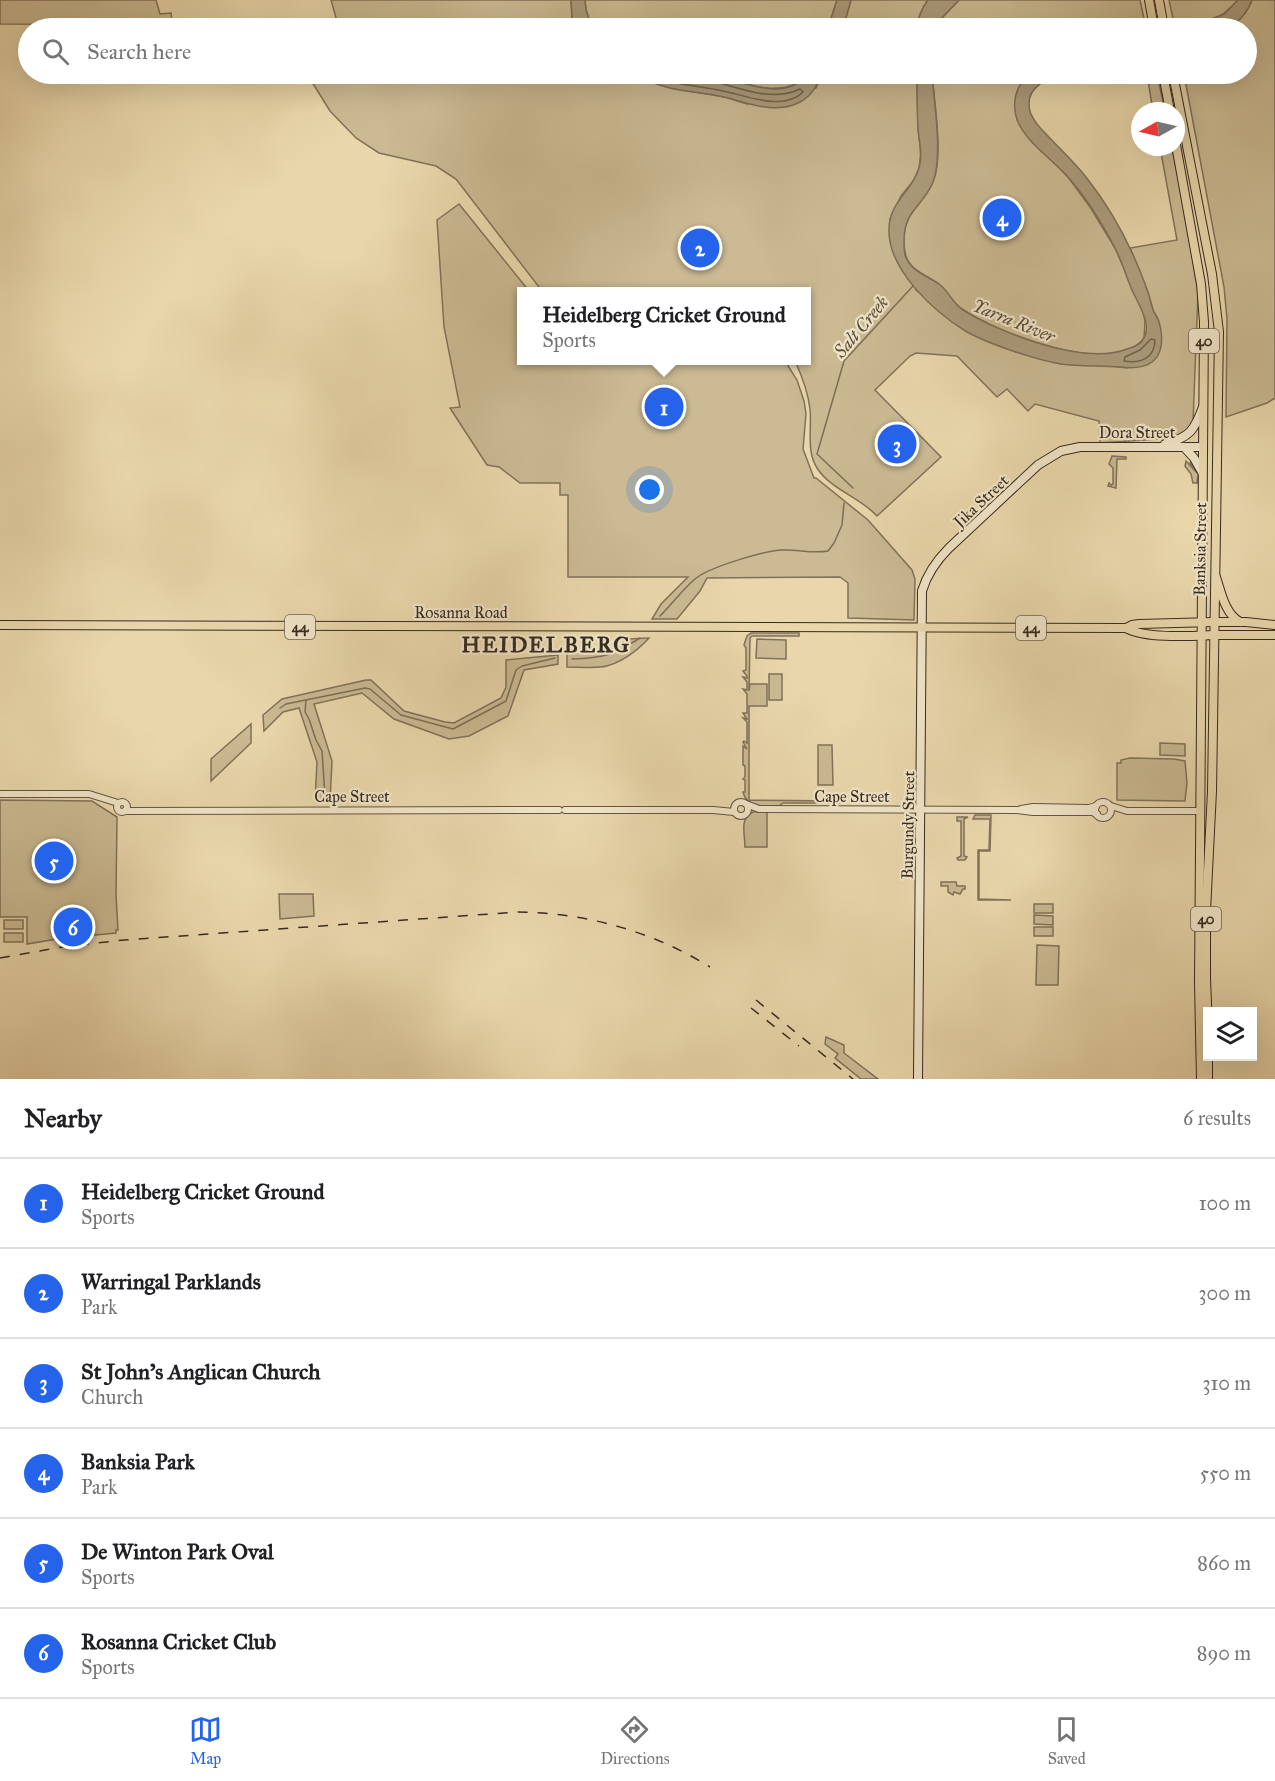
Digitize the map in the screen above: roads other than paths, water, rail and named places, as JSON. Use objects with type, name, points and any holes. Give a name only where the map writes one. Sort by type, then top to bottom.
[{"type":"main road","points":[[1160,3],[1162,18]]},
{"type":"main road","points":[[1165,84],[1168,102]]},
{"type":"main road","name":"Banksia Street","points":[[1175,84],[1215,297],[1219,345],[1211,810],[1206,911],[1207,1007]]},
{"type":"main road","name":"Banksia Street","points":[[1178,156],[1202,291],[1204,331],[1199,983],[1201,1079]]},
{"type":"main road","points":[[1155,447],[1179,440],[1189,434],[1203,406]]},
{"type":"main road","name":"Dora Street","points":[[1056,453],[1076,448],[1203,447],[1218,442]]},
{"type":"main road","points":[[1184,447],[1197,461],[1203,473]]},
{"type":"main road","name":"Jika Street","points":[[929,573],[939,558],[1038,465],[1056,453]]},
{"type":"main road","name":"Burgundy Street","points":[[918,1079],[922,591],[929,573]]},
{"type":"main road","points":[[1214,573],[1229,612],[1241,622]]},
{"type":"main road","name":"44","points":[[923,628],[1126,628],[1139,624],[1214,622],[1275,625]]},
{"type":"main road","name":"Rosanna Road","points":[[0,625],[923,628]]},
{"type":"main road","name":"44","points":[[1126,628],[1136,632],[1154,634],[1275,635]]},
{"type":"main road","points":[[1200,812],[1211,810]]},
{"type":"main road","points":[[1208,1061],[1208,1079]]},
{"type":"street","points":[[0,794],[93,795],[123,809]]},
{"type":"street","points":[[103,799],[118,803],[116,807],[123,809]]},
{"type":"street","points":[[1127,811],[1104,801],[1100,802],[1095,810],[1103,818],[1110,814],[1127,811],[1200,812]]},
{"type":"street","points":[[740,802],[746,804],[748,809],[741,816],[734,809],[740,802]]},
{"type":"street","name":"Cape Street","points":[[746,804],[759,809]]},
{"type":"street","name":"Cape Street","points":[[1017,810],[1034,807],[1089,808],[1096,806]]},
{"type":"street","points":[[1110,814],[1111,806]]},
{"type":"street","name":"Cape Street","points":[[123,809],[734,809]]},
{"type":"street","name":"Cape Street","points":[[746,813],[759,809],[922,809],[1092,812],[1097,814]]},
{"type":"water","points":[[571,0],[585,0],[589,18],[572,17]]},
{"type":"water","points":[[837,0],[851,0],[846,18],[831,18]]},
{"type":"water","points":[[928,0],[959,0],[942,18],[919,18]]},
{"type":"water","points":[[1238,0],[1252,0],[1241,18],[1214,18],[1224,14]]},
{"type":"water","points":[[657,84],[748,84],[773,89],[786,88],[795,84],[817,84],[804,100],[781,108],[752,105]]},
{"type":"water","points":[[917,84],[933,84],[937,129],[936,171],[929,190],[907,222],[905,253],[911,265],[942,287],[963,310],[1020,337],[1066,350],[1088,353],[1109,353],[1127,349],[1141,343],[1145,335],[1146,322],[1120,258],[1081,193],[1022,130],[1016,116],[1015,102],[1021,84],[1040,84],[1032,92],[1029,103],[1035,121],[1096,190],[1114,218],[1142,277],[1161,329],[1162,342],[1152,362],[1131,368],[1051,362],[987,342],[967,332],[927,301],[904,274],[896,259],[890,243],[889,228],[897,203],[912,184],[919,168],[921,153]]},
{"type":"waterway","name":"Salt Creek","points":[[853,488],[817,454],[844,361],[913,286]]},
{"type":"waterway","name":"Salt Creek","points":[[660,616],[695,579],[724,565],[774,551],[828,551],[842,525],[844,503]]},
{"type":"waterway","name":"Salt Creek","points":[[572,659],[608,654],[640,638]]},
{"type":"waterway","name":"Salt Creek","points":[[280,708],[286,704],[365,688],[370,689],[401,715],[453,729],[506,701],[516,670],[522,666],[555,658]]},
{"type":"waterway","points":[[306,700],[305,712],[322,751],[325,796]]},
{"type":"railway","points":[[0,958],[68,946],[124,940],[518,912],[569,916],[618,926],[665,943],[710,967]]},
{"type":"railway","points":[[756,1000],[853,1079]]},
{"type":"railway","points":[[751,1008],[799,1046]]},
{"type":"place","name":"Banksia Park","points":[[1002,218]]},
{"type":"place","name":"Warringal Parklands","points":[[700,248]]},
{"type":"place","name":"Heidelberg Cricket Ground","points":[[664,407]]},
{"type":"place","name":"St John's Anglican Church","points":[[897,444]]},
{"type":"place","name":"De Winton Park Oval","points":[[54,861]]},
{"type":"place","name":"Rosanna Cricket Club","points":[[73,927]]},
{"type":"district","name":"HEIDELBERG","points":[[546,644]]},
{"type":"water label","name":"Yarra River","points":[[1014,321]]}]
